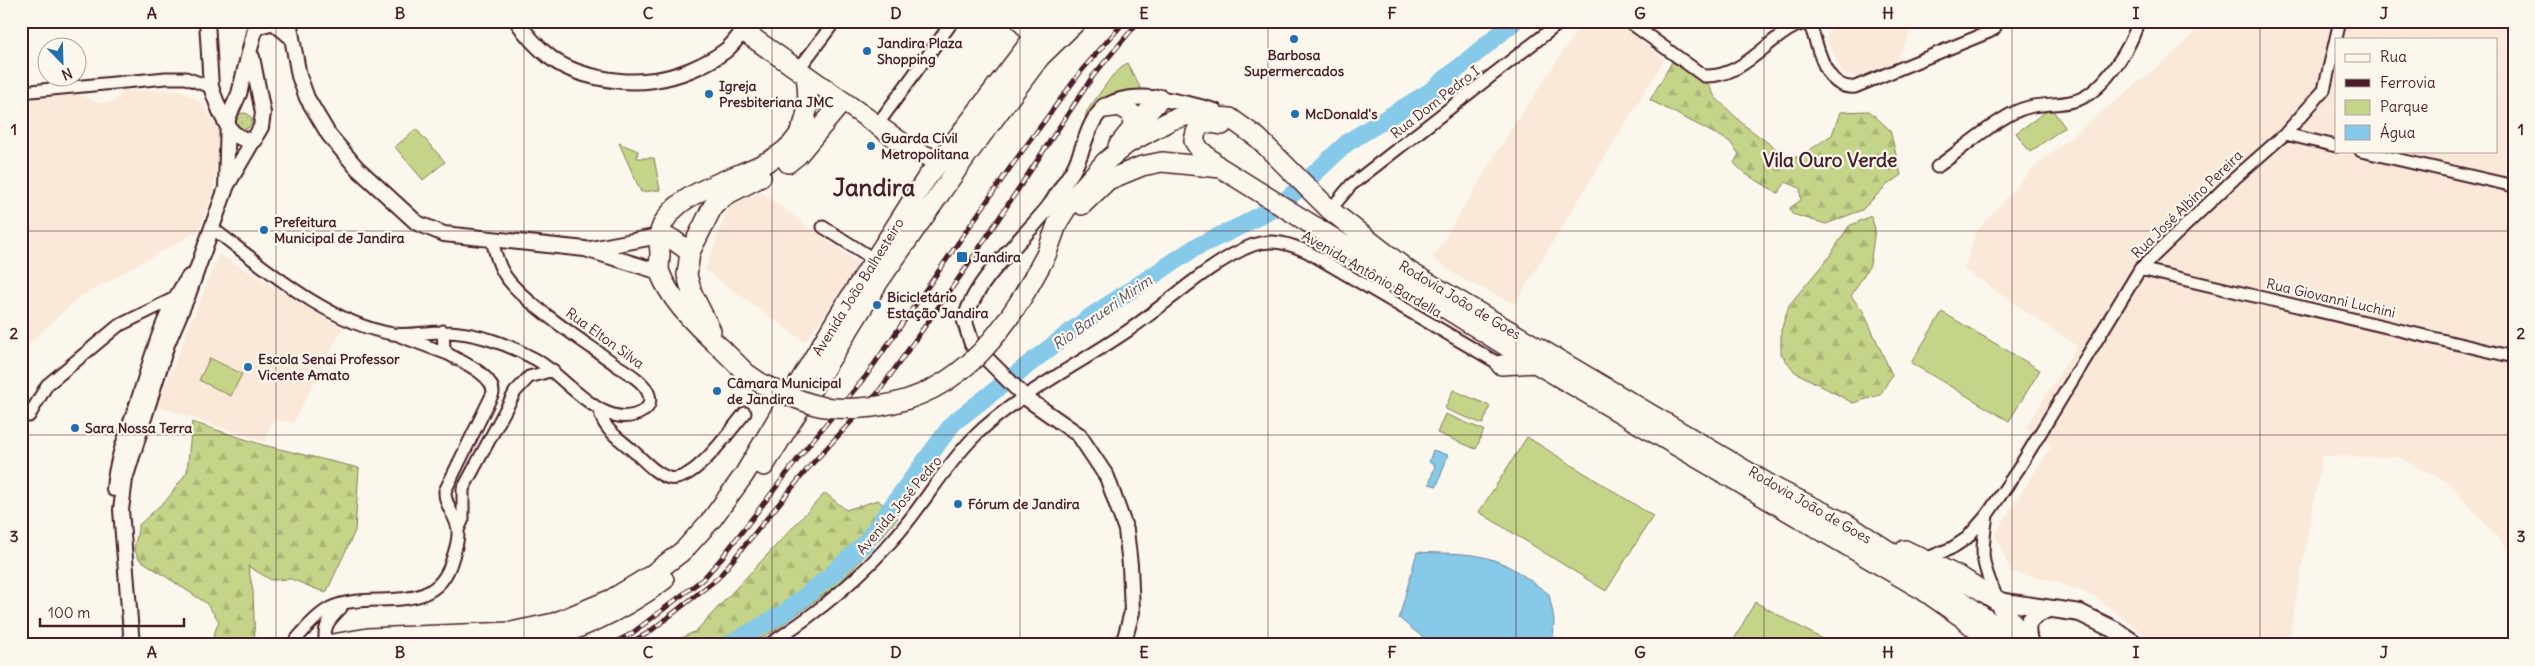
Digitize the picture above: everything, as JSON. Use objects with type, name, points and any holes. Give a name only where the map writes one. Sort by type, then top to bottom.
[{"type":"main road","points":[[1021,21],[1034,37],[1040,57]]},
{"type":"main road","name":"Avenida João Balhesteiro","points":[[326,645],[368,638],[511,632],[554,623],[612,599],[650,576],[684,550],[712,519],[744,475],[926,179],[1034,37],[1053,21]]},
{"type":"main road","name":"Avenida João Balhesteiro","points":[[521,645],[578,629],[624,607],[687,563],[720,527],[750,487],[881,277],[967,155],[1040,57],[1077,21]]},
{"type":"main road","points":[[746,26],[802,73],[914,150],[939,161],[958,160],[967,155]]},
{"type":"main road","points":[[802,73],[809,100],[808,111],[800,133],[785,151],[688,199],[670,212],[659,236],[660,272],[684,312],[746,373],[762,384],[816,405],[842,409],[896,403],[932,390],[967,368],[991,344],[1015,309],[1049,248],[1089,196],[1108,180],[1123,173],[1162,162],[1221,168]]},
{"type":"main road","points":[[1105,162],[1160,99]]},
{"type":"main road","points":[[722,349],[692,293],[687,275],[690,252],[713,206],[726,195],[780,168],[798,155],[843,101]]},
{"type":"main road","points":[[1105,108],[1120,106],[1130,113],[1132,129]]},
{"type":"main road","name":"Rodovia João de Goes","points":[[1049,248],[1058,222],[1073,198],[1105,162],[1127,144],[1171,120],[1189,114],[1230,118],[1258,138],[1323,204],[1410,272],[1777,489],[1845,524],[1933,579],[1998,628],[2015,645]]},
{"type":"main road","points":[[1221,168],[1200,150],[1194,140],[1201,124],[1210,123],[1246,129]]},
{"type":"main road","points":[[914,150],[926,179]]},
{"type":"main road","name":"Rodovia João de Goes","points":[[1221,168],[1506,346],[1923,590],[1963,618],[1994,645]]},
{"type":"main road","points":[[1301,219],[1324,218],[1323,204]]},
{"type":"main road","points":[[659,236],[672,238],[690,252]]},
{"type":"main road","points":[[660,272],[687,275]]},
{"type":"main road","points":[[1496,362],[1506,346]]},
{"type":"main road","points":[[1496,362],[1538,363]]},
{"type":"main road","points":[[1845,524],[1925,559],[1998,601],[2080,613],[2115,630],[2137,645]]},
{"type":"main road","points":[[1998,601],[2028,645]]},
{"type":"main road","points":[[2028,645],[2027,624],[2032,616],[2048,609]]},
{"type":"street","points":[[207,21],[213,91],[228,127],[238,138],[255,140]]},
{"type":"street","points":[[289,21],[290,36],[307,98],[336,146],[417,223],[444,234],[585,249],[615,246],[659,236]]},
{"type":"street","points":[[517,21],[544,52],[567,67],[582,73],[628,80],[654,80],[690,70],[726,50],[746,26]]},
{"type":"street","points":[[802,73],[835,21]]},
{"type":"street","points":[[877,125],[953,21]]},
{"type":"street","name":"Rua Dom Pedro I","points":[[1323,204],[1351,185],[1562,21]]},
{"type":"street","points":[[1628,21],[1704,76],[1716,77],[1744,64],[1796,24],[1815,23],[1829,74],[1834,82],[1848,88],[1855,87],[1989,32],[1994,29],[1998,21]]},
{"type":"street","points":[[1937,168],[2011,114],[2037,104],[2074,101],[2096,89],[2128,48],[2138,21]]},
{"type":"street","name":"Rua José Albino Pereira","points":[[2336,38],[2340,21]]},
{"type":"street","points":[[226,188],[228,118],[237,100],[251,52],[256,24],[272,22],[290,36]]},
{"type":"street","name":"Rua José Albino Pereira","points":[[1925,559],[1938,555],[1960,543],[1987,515],[2020,468],[2140,269],[2234,179],[2285,134],[2324,90],[2335,43]]},
{"type":"street","points":[[122,645],[114,544],[115,481],[119,459],[158,342],[196,267],[226,188],[261,127],[262,113],[251,52]]},
{"type":"street","points":[[21,92],[166,78],[186,78],[213,91],[253,104],[262,113]]},
{"type":"street","points":[[1124,645],[1132,612],[1126,530],[1118,503],[1107,477],[1079,435],[1022,395],[972,344],[965,322],[966,314],[976,294],[1003,259],[1051,204],[1078,162],[1094,120],[1105,108],[1121,100],[1133,98],[1160,99],[1194,105],[1230,118]]},
{"type":"street","points":[[2285,134],[2335,146]]},
{"type":"street","points":[[2365,152],[2514,186]]},
{"type":"street","points":[[823,227],[875,260]]},
{"type":"street","name":"Rua Elton Silva","points":[[212,228],[322,306],[373,329],[394,334],[443,332],[481,337],[512,348],[553,370],[582,399],[600,410],[625,416],[638,414],[646,409],[650,403],[649,394],[637,379],[571,332],[512,285],[503,273],[492,240]]},
{"type":"street","name":"Avenida Antônio Bardella","points":[[1022,395],[1129,330],[1234,255],[1255,245],[1272,242],[1289,244],[1332,265],[1395,305],[1496,362]]},
{"type":"street","points":[[585,249],[660,272]]},
{"type":"street","name":"Rua Giovanni Luchini","points":[[2140,269],[2514,357]]},
{"type":"street","points":[[29,416],[48,385],[118,326],[183,295]]},
{"type":"street","points":[[132,645],[122,518],[124,478],[183,295]]},
{"type":"street","points":[[443,332],[444,348],[448,354]]},
{"type":"street","points":[[394,334],[448,354],[489,380],[494,388],[493,394],[445,491],[458,530]]},
{"type":"street","points":[[292,645],[302,632],[325,613],[343,605],[404,599],[436,588],[444,580],[450,567],[458,530],[463,519],[463,489],[516,392],[529,377],[553,370]]},
{"type":"street","name":"Avenida José Pedro","points":[[768,645],[808,619],[846,588],[897,535],[972,438],[1022,395]]},
{"type":"street","points":[[600,410],[601,419],[611,432],[656,471],[669,478],[678,478],[695,470],[745,413]]},
{"type":"street","name":"Rua José Albino Pereira","points":[[1987,515],[1981,554],[1987,576],[1998,601]]},
{"type":"street","points":[[326,645],[324,630],[326,625],[343,605]]},
{"type":"shaded area","points":[[1612,21],[1626,28],[1664,60],[1515,304],[1460,278],[1433,258],[1505,139],[1583,22]]},
{"type":"shaded area","points":[[1845,21],[1916,21],[1895,65],[1860,78],[1844,74],[1826,39],[1831,26]]},
{"type":"shaded area","points":[[2205,21],[2514,21],[2514,556],[2449,483],[2398,457],[2322,456],[2288,645],[2154,645],[2152,640],[2095,597],[2055,581],[2011,572],[1995,534],[2052,445],[2026,427],[2077,346],[1964,269],[1976,232],[2033,168],[2172,55]]},
{"type":"shaded area","points":[[181,90],[202,103],[220,133],[214,189],[198,231],[77,299],[25,347],[21,361],[21,101],[80,94],[98,103],[114,102],[123,91]]},
{"type":"shaded area","points":[[761,192],[860,264],[805,342],[705,270],[729,205]]},
{"type":"shaded area","name":"Escola Senai Professor Vicente Amato","points":[[219,254],[343,328],[293,423],[273,419],[265,442],[157,406]]},
{"type":"green space","points":[[1672,62],[1708,84],[1715,97],[1744,125],[1787,157],[1799,157],[1832,135],[1840,112],[1869,111],[1890,130],[1901,175],[1888,184],[1862,210],[1826,224],[1792,214],[1790,208],[1801,200],[1800,188],[1786,182],[1778,193],[1744,173],[1734,163],[1739,154],[1729,141],[1650,100]]},
{"type":"green space","points":[[1127,63],[1143,93],[1104,101],[1085,118],[1087,111],[1112,76]]},
{"type":"green space","points":[[2051,108],[2065,127],[2030,152],[2016,133]]},
{"type":"green space","points":[[244,113],[250,115],[252,121],[250,127],[244,129],[238,127],[236,121],[238,115]]},
{"type":"green space","points":[[416,129],[445,162],[423,180],[395,147]]},
{"type":"green space","points":[[619,143],[638,151],[637,158],[654,158],[660,190],[641,192]]},
{"type":"green space","points":[[1871,216],[1875,229],[1870,265],[1851,296],[1863,311],[1892,375],[1880,395],[1853,403],[1795,372],[1781,354],[1781,331],[1789,305],[1829,257],[1849,226]]},
{"type":"green space","points":[[1942,312],[2040,370],[2009,421],[1911,363]]},
{"type":"green space","points":[[210,358],[242,374],[231,396],[199,380]]},
{"type":"green space","points":[[1453,390],[1490,406],[1483,424],[1445,409]]},
{"type":"green space","points":[[1445,414],[1484,430],[1476,449],[1437,433]]},
{"type":"green space","points":[[192,422],[263,445],[359,468],[355,531],[326,593],[291,579],[271,580],[248,566],[253,591],[255,645],[210,645],[219,621],[206,603],[139,559],[134,549],[139,525],[169,497],[187,472]]},
{"type":"green space","points":[[1527,437],[1653,516],[1606,591],[1479,512]]},
{"type":"green space","points":[[825,493],[846,510],[878,500],[898,518],[841,582],[777,629],[749,645],[667,645],[696,631]]},
{"type":"green space","points":[[1755,602],[1833,645],[1731,645]]},
{"type":"water","points":[[1433,450],[1448,455],[1437,486],[1429,484],[1435,466],[1429,462]]},
{"type":"water","points":[[1417,552],[1489,558],[1525,576],[1549,594],[1554,619],[1553,645],[1432,645],[1399,618]]},
{"type":"waterway","name":"Rio Barueri Mirim","points":[[728,645],[784,613],[830,576],[865,543],[953,423],[1087,319],[1196,247],[1243,225],[1286,200],[1348,142],[1431,91],[1515,21]]},
{"type":"railway","points":[[610,645],[631,634],[703,579],[720,560],[811,442],[866,376],[1012,165],[1082,70],[1125,21]]},
{"type":"railway","points":[[626,645],[648,633],[718,578],[810,466],[877,394],[966,268],[1093,76],[1139,21]]},
{"type":"place","name":"Barbosa Supermercados","points":[[1294,39]]},
{"type":"place","name":"Jandira Plaza Shopping","points":[[867,51]]},
{"type":"place","name":"Igreja Presbiteriana JMC","points":[[709,94]]},
{"type":"place","name":"McDonald's","points":[[1295,114]]},
{"type":"place","name":"Guarda Cívil Metropolitana","points":[[871,146]]},
{"type":"place","name":"Prefeitura Municipal de Jandira","points":[[264,230]]},
{"type":"place","name":"Jandira","points":[[962,257]]},
{"type":"place","name":"Bicicletário Estação Jandira","points":[[877,305]]},
{"type":"place","name":"Escola Senai Professor Vicente Amato","points":[[248,367]]},
{"type":"place","name":"Câmara Municipal de Jandira","points":[[717,391]]},
{"type":"place","name":"Sara Nossa Terra","points":[[75,428]]},
{"type":"place","name":"Fórum de Jandira","points":[[958,504]]},
{"type":"district","name":"Vila Ouro Verde","points":[[1830,160]]},
{"type":"district","name":"Jandira","points":[[874,187]]}]
